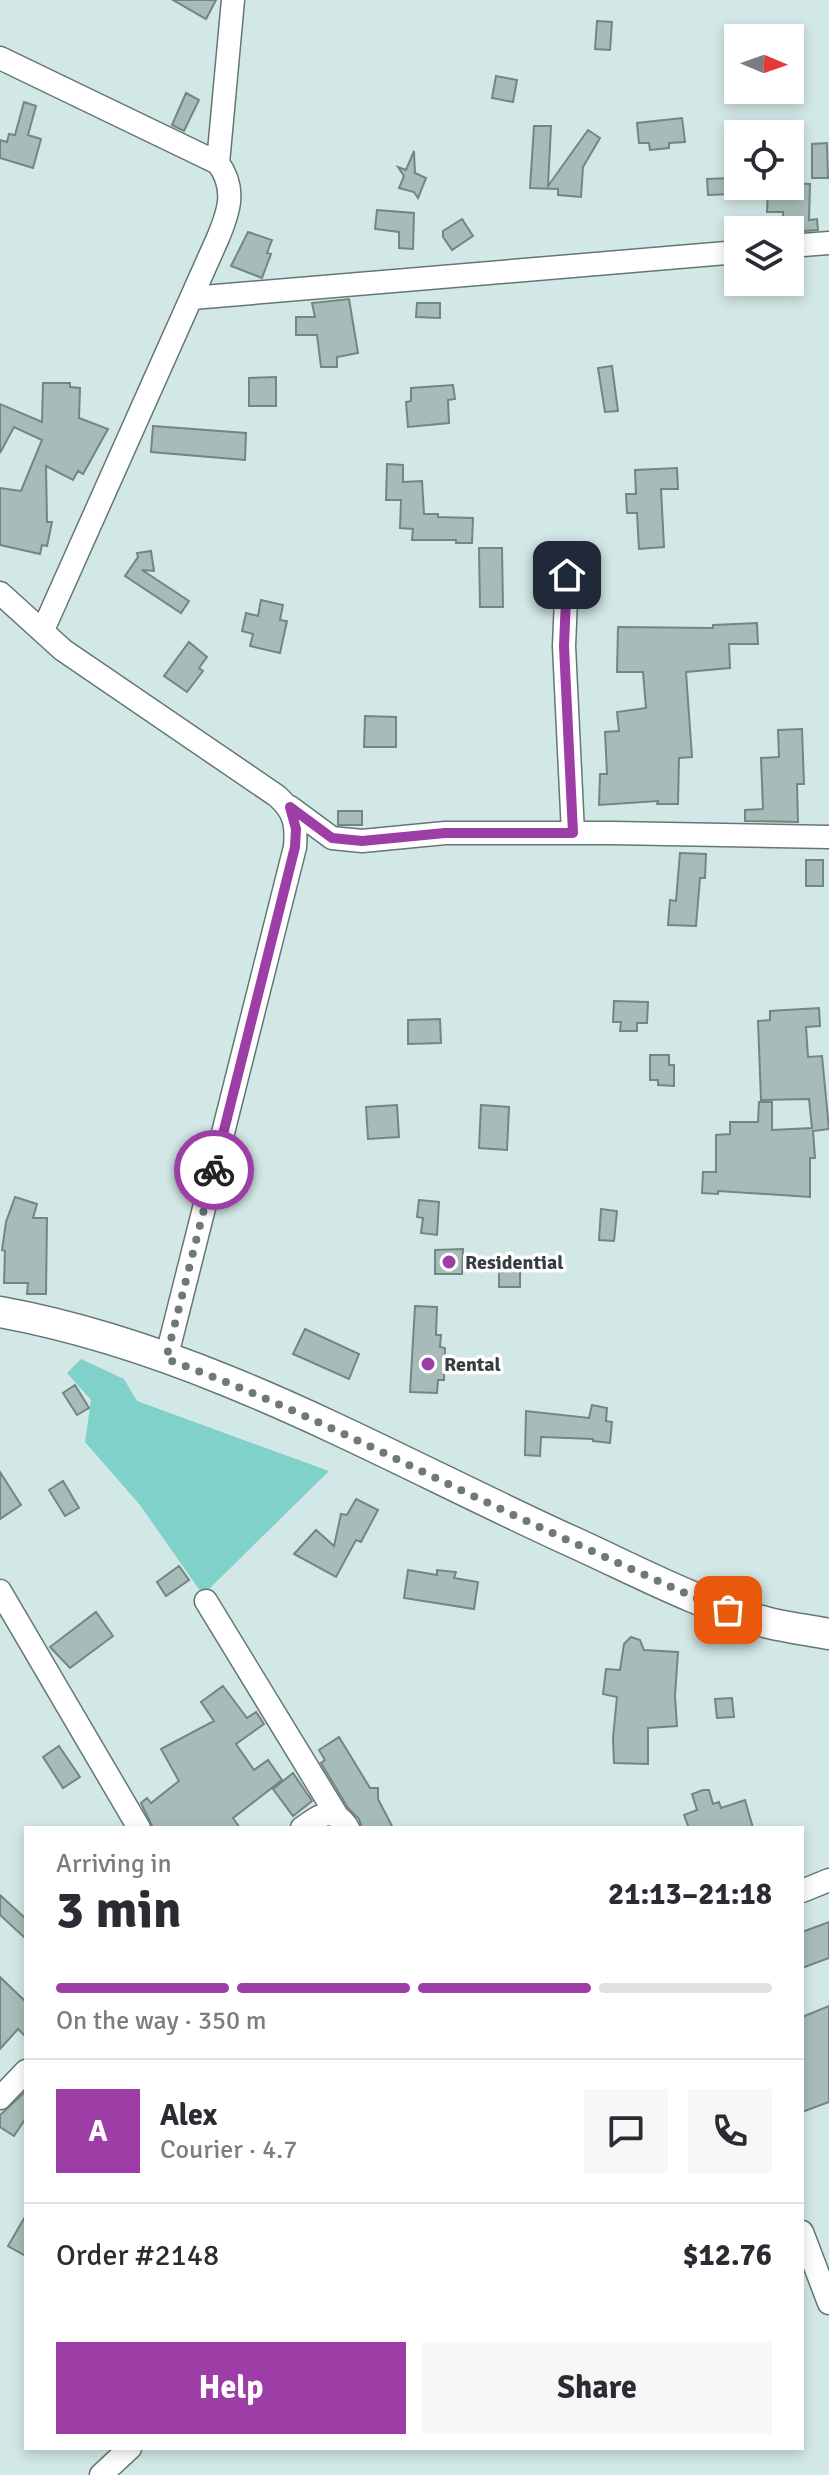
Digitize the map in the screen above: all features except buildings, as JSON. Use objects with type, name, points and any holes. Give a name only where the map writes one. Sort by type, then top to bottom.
[{"type":"main road","points":[[0,1312],[55,1322],[228,1381],[707,1603],[769,1623],[829,1634]]},
{"type":"street","points":[[218,163],[233,0]]},
{"type":"street","points":[[0,58],[218,163],[227,175],[231,201],[192,298],[43,630]]},
{"type":"street","points":[[804,245],[829,243]]},
{"type":"street","points":[[192,298],[724,253]]},
{"type":"street","points":[[567,575],[564,646],[573,833]]},
{"type":"street","points":[[0,593],[63,650],[277,796],[332,838],[362,841],[445,833],[829,837]]},
{"type":"street","points":[[166,1359],[295,847],[296,829],[290,807]]},
{"type":"street","points":[[0,1591],[138,1826]]},
{"type":"street","points":[[206,1601],[342,1821]]},
{"type":"street","points":[[305,1826],[324,1813],[342,1821]]},
{"type":"street","points":[[804,1890],[829,1880]]},
{"type":"street","points":[[0,2098],[24,2073]]},
{"type":"street","points":[[804,2237],[829,2303]]},
{"type":"street","points":[[101,2475],[128,2450]]},
{"type":"shaded area","points":[[81,1359],[124,1379],[137,1401],[329,1471],[203,1595],[140,1505],[85,1442],[91,1400],[67,1373]]},
{"type":"way so far","points":[[214,1170],[166,1359],[228,1381],[326,1424],[520,1518],[728,1610]]},
{"type":"place","name":"Residential","points":[[449,1262]]},
{"type":"place","name":"Rental","points":[[428,1364]]},
{"type":"route","points":[[214,1170],[295,847],[295,818],[290,807],[332,838],[362,841],[445,833],[573,833],[564,646],[567,575]]}]
